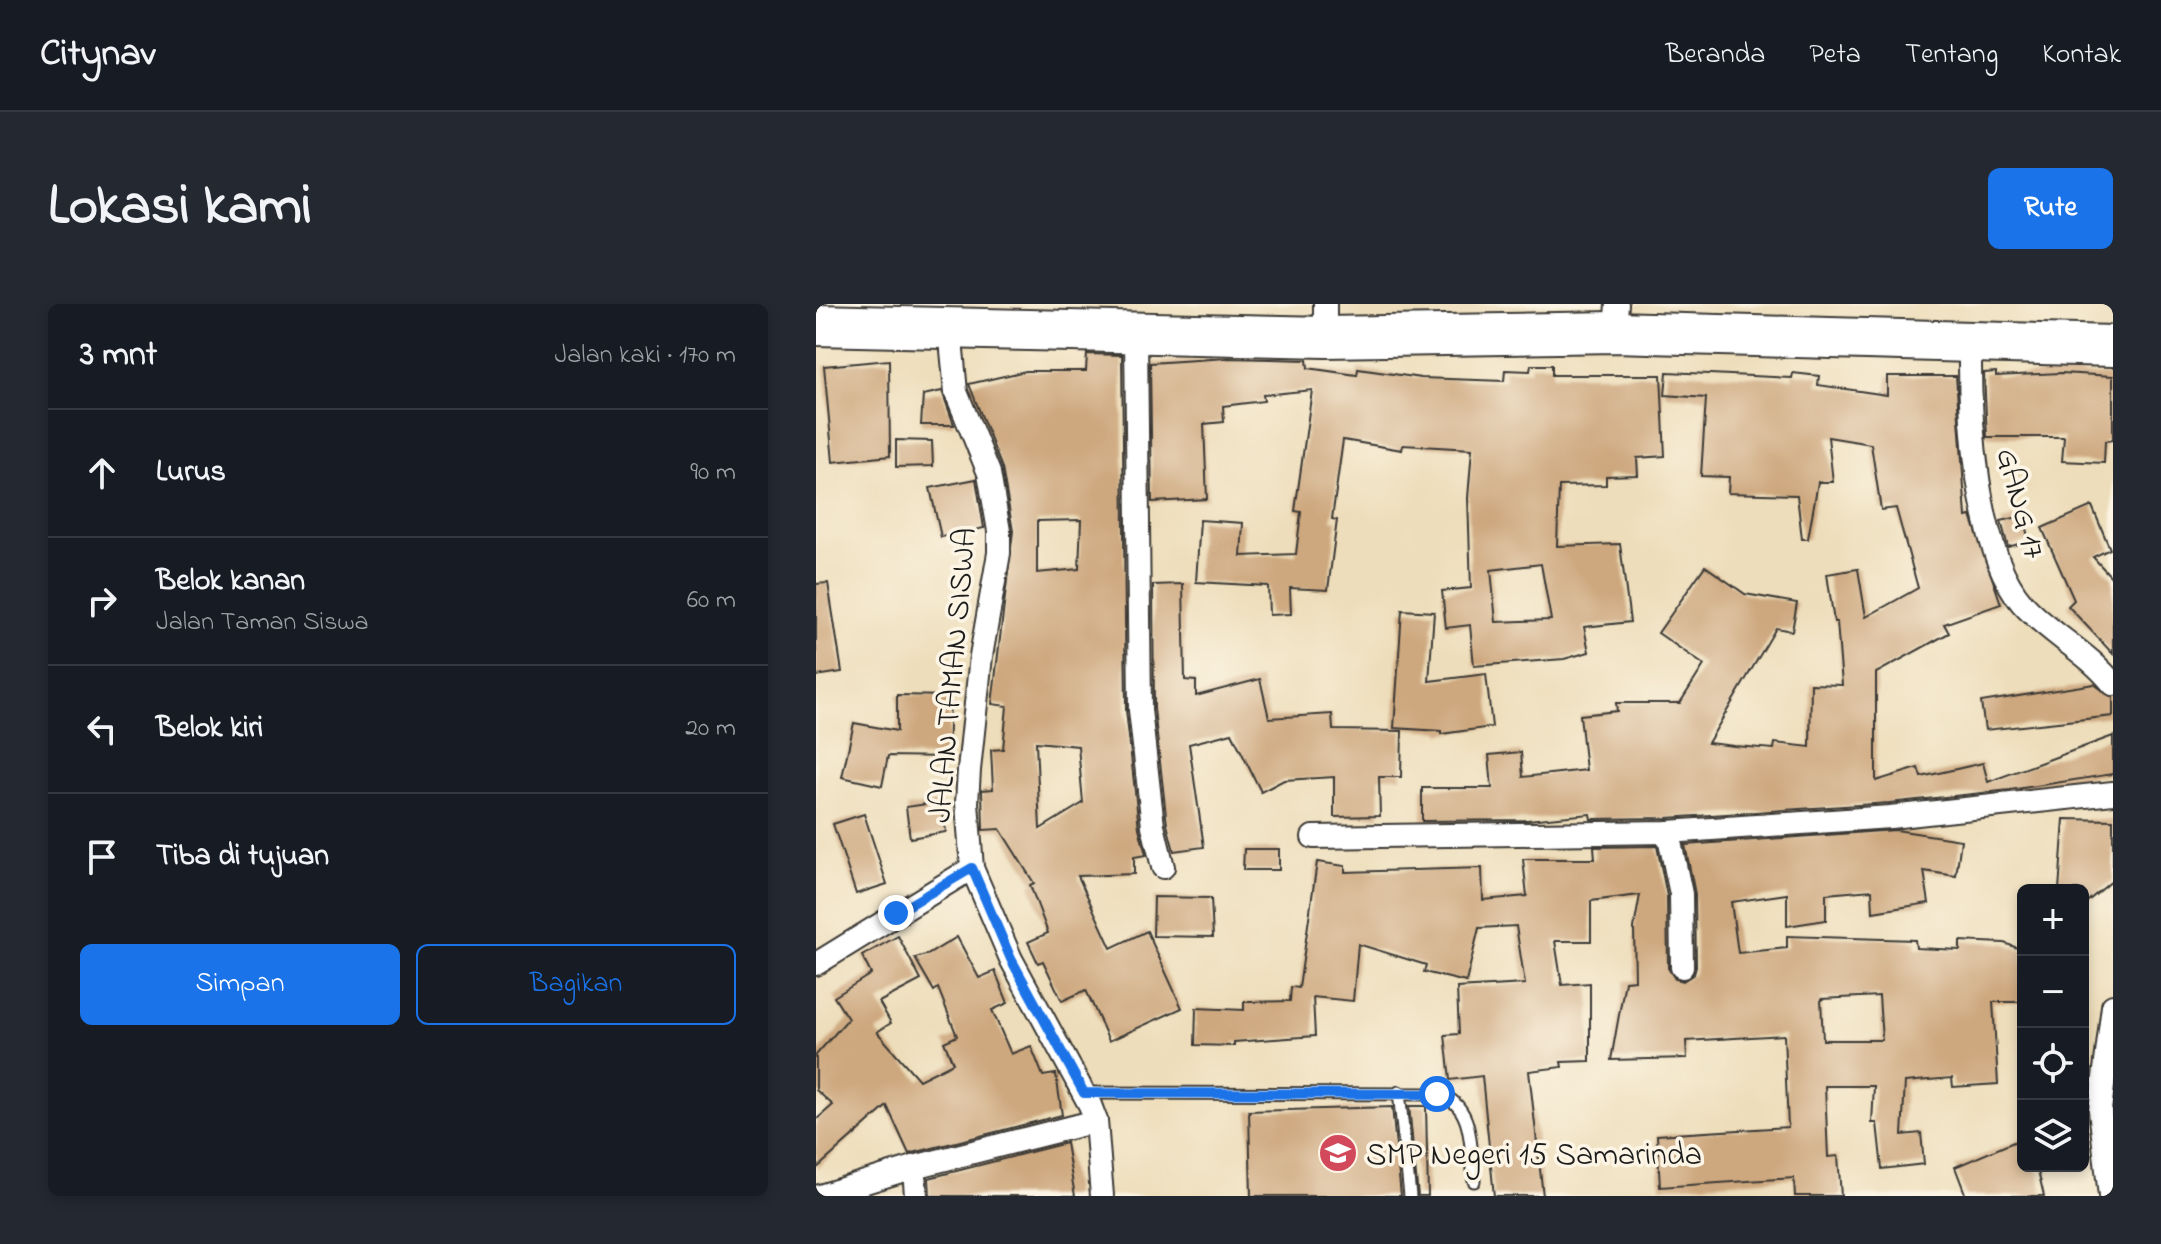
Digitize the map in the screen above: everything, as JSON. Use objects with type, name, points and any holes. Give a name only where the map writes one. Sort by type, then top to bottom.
[{"type":"highway","points":[[816,325],[950,329],[1001,317],[1084,318],[1136,335],[1325,320],[1616,318],[1970,342],[2113,346]]},
{"type":"street","name":"JALAN TAMAN SISWA","points":[[950,329],[956,392],[989,473],[999,531],[999,553],[981,656],[969,770],[967,803],[972,868],[1011,959],[1096,1121],[1102,1196]]},
{"type":"street","points":[[1136,335],[1139,694],[1153,826],[1163,867]]},
{"type":"street","name":"GANG 17","points":[[1970,342],[1972,440],[1994,548],[2019,599],[2039,621],[2097,665],[2113,684]]},
{"type":"street","points":[[1313,837],[1668,832],[1890,817],[2113,793]]},
{"type":"street","points":[[1668,832],[1681,894],[1682,967]]},
{"type":"street","points":[[816,964],[972,868]]},
{"type":"street","points":[[2110,1196],[2100,1110],[2113,1006]]},
{"type":"street","points":[[820,1196],[914,1167],[1096,1121]]},
{"type":"street","points":[[914,1167],[916,1196]]},
{"type":"lane","points":[[1399,1092],[1410,1196]]},
{"type":"lane","points":[[1084,1093],[1437,1094],[1457,1103],[1464,1112],[1474,1181]]},
{"type":"building","points":[[1087,354],[1122,355],[1126,710],[1139,828],[1146,855],[1134,857],[1134,874],[1078,876],[1111,948],[1147,931],[1182,1008],[1109,1041],[1086,990],[1062,1001],[1043,961],[1038,963],[1028,942],[1048,933],[1030,885],[1034,883],[1000,829],[983,830],[982,790],[993,789],[991,750],[1003,749],[1007,706],[992,704],[1013,531],[1002,468],[969,384],[1026,371],[1086,371]],"holes":[[[1081,520],[1079,569],[1037,573],[1037,521]],[[1036,742],[1078,746],[1083,803],[1040,829]]]},
{"type":"building","points":[[1227,358],[1307,360],[1308,368],[1357,375],[1358,369],[1421,378],[1504,381],[1505,370],[1530,371],[1531,365],[1552,365],[1552,375],[1661,375],[1665,456],[1637,458],[1638,475],[1606,476],[1606,485],[1559,486],[1557,546],[1620,544],[1630,622],[1584,627],[1589,652],[1564,659],[1474,666],[1470,625],[1446,628],[1442,591],[1471,588],[1468,498],[1472,449],[1403,445],[1402,450],[1343,440],[1332,519],[1337,520],[1328,590],[1290,588],[1291,614],[1269,615],[1268,586],[1196,582],[1200,520],[1243,523],[1241,556],[1296,554],[1301,512],[1295,511],[1312,390],[1263,395],[1264,401],[1223,406],[1224,422],[1204,424],[1207,499],[1152,502],[1150,363]],"holes":[[[1541,564],[1551,620],[1496,622],[1491,570]]]},
{"type":"building","points":[[889,360],[890,456],[833,462],[824,366]]},
{"type":"building","points":[[1667,372],[1792,378],[1793,373],[1819,376],[1818,385],[1887,395],[1887,376],[1956,376],[1966,517],[1971,516],[2001,604],[1944,624],[1949,633],[1876,673],[1876,781],[1918,768],[1921,777],[1983,763],[1988,782],[2113,736],[2113,774],[2010,790],[1889,803],[1667,818],[1591,819],[1590,814],[1527,820],[1422,821],[1422,788],[1492,788],[1489,755],[1521,752],[1523,777],[1586,770],[1580,715],[1617,711],[1616,703],[1680,703],[1704,665],[1658,633],[1705,566],[1745,594],[1797,603],[1792,631],[1776,628],[1708,743],[1734,746],[1774,749],[1775,743],[1810,747],[1811,684],[1842,685],[1837,622],[1834,622],[1827,574],[1858,569],[1866,617],[1918,588],[1896,508],[1881,510],[1871,444],[1828,437],[1833,482],[1818,482],[1808,539],[1802,539],[1797,495],[1728,493],[1729,477],[1701,476],[1706,398],[1665,395]]},
{"type":"building","points":[[1996,372],[1996,376],[2061,373],[2113,376],[2113,440],[2105,441],[2104,463],[2062,461],[2064,437],[1987,437],[1984,373]]},
{"type":"building","points":[[942,391],[954,425],[921,425],[923,395]]},
{"type":"building","points":[[896,440],[932,441],[933,466],[896,467]]},
{"type":"building","points":[[976,479],[984,528],[941,537],[930,488]]},
{"type":"building","points":[[2092,506],[2110,549],[2093,557],[2113,579],[2113,654],[2068,606],[2074,600],[2042,528]]},
{"type":"building","points":[[2023,516],[2029,541],[2008,547],[2001,521]]},
{"type":"building","points":[[828,583],[842,672],[816,676],[816,584]]},
{"type":"building","points":[[1183,584],[1185,680],[1196,681],[1196,696],[1260,679],[1269,718],[1332,714],[1333,730],[1402,731],[1401,777],[1379,777],[1380,816],[1334,817],[1334,777],[1284,780],[1261,792],[1232,733],[1189,744],[1204,847],[1174,851],[1167,824],[1154,709],[1153,585]]},
{"type":"building","points":[[1402,610],[1434,612],[1429,681],[1486,674],[1492,727],[1441,734],[1441,731],[1394,728]]},
{"type":"building","points":[[2094,684],[2113,698],[2113,716],[1985,730],[1981,702]]},
{"type":"building","points":[[897,695],[950,696],[948,757],[888,756],[882,786],[842,777],[854,723],[897,731]]},
{"type":"building","points":[[941,802],[946,832],[910,838],[906,807]]},
{"type":"building","points":[[864,814],[887,884],[856,894],[833,824]]},
{"type":"building","points":[[2064,819],[2113,820],[2113,880],[2089,900],[2089,884],[2059,884]]},
{"type":"building","points":[[1896,830],[1961,840],[1956,876],[1924,871],[1929,903],[1873,912],[1872,890],[1826,894],[1826,920],[1787,926],[1787,894],[1731,902],[1738,953],[1787,948],[1787,936],[1915,940],[1916,948],[1960,950],[1960,941],[2004,943],[2017,948],[2017,1002],[1993,1002],[1998,1084],[1953,1087],[1952,1078],[1905,1082],[1902,1135],[1921,1133],[1924,1164],[1882,1169],[1877,1123],[1872,1123],[1874,1086],[1825,1086],[1828,1157],[1838,1156],[1841,1196],[1795,1196],[1794,1178],[1660,1187],[1657,1135],[1788,1127],[1784,1035],[1686,1041],[1687,1058],[1611,1060],[1625,981],[1635,980],[1634,928],[1640,895],[1591,901],[1591,941],[1555,941],[1562,985],[1590,983],[1590,1061],[1561,1062],[1562,1067],[1529,1071],[1543,1196],[1494,1196],[1482,1076],[1450,1080],[1445,1035],[1459,1034],[1457,988],[1525,984],[1516,926],[1479,928],[1466,982],[1424,972],[1426,965],[1358,944],[1353,1001],[1313,997],[1315,1036],[1234,1042],[1234,1046],[1195,1045],[1196,1008],[1244,1010],[1244,1002],[1290,1001],[1291,987],[1299,988],[1317,862],[1345,866],[1345,872],[1482,868],[1483,900],[1527,896],[1523,859],[1595,859],[1594,847],[1657,846],[1667,896],[1668,968],[1675,979],[1683,981],[1694,974],[1696,967],[1695,894],[1685,845]],"holes":[[[1879,996],[1882,1040],[1823,1040],[1821,999]]]},
{"type":"building","points":[[1244,849],[1279,849],[1279,870],[1243,870]]},
{"type":"building","points":[[1154,897],[1211,898],[1213,937],[1153,936]]},
{"type":"building","points":[[898,936],[921,980],[879,1002],[891,1023],[877,1032],[919,1080],[953,1063],[944,1042],[957,1036],[938,988],[934,991],[915,958],[929,954],[957,937],[979,978],[995,971],[1008,1003],[992,1010],[1011,1054],[1031,1046],[1043,1076],[1056,1074],[1062,1115],[909,1154],[887,1106],[816,1169],[816,1120],[833,1105],[816,1090],[816,1055],[848,1019],[834,997],[871,974],[862,956]]},
{"type":"building","points":[[1409,1106],[1426,1106],[1428,1196],[1418,1196]]},
{"type":"building","name":"SMP Negeri 15 Samarinda","points":[[1392,1107],[1401,1196],[1251,1196],[1249,1111]]},
{"type":"building","points":[[2017,1141],[2017,1172],[2038,1172],[2044,1196],[1966,1196],[1955,1167]]},
{"type":"building","points":[[1066,1143],[1075,1196],[930,1196],[929,1178]]},
{"type":"place","name":"SMP Negeri 15 Samarinda","points":[[1338,1153]]},
{"type":"route","points":[[896,913],[972,868],[1011,959],[1084,1093],[1437,1094]]}]
